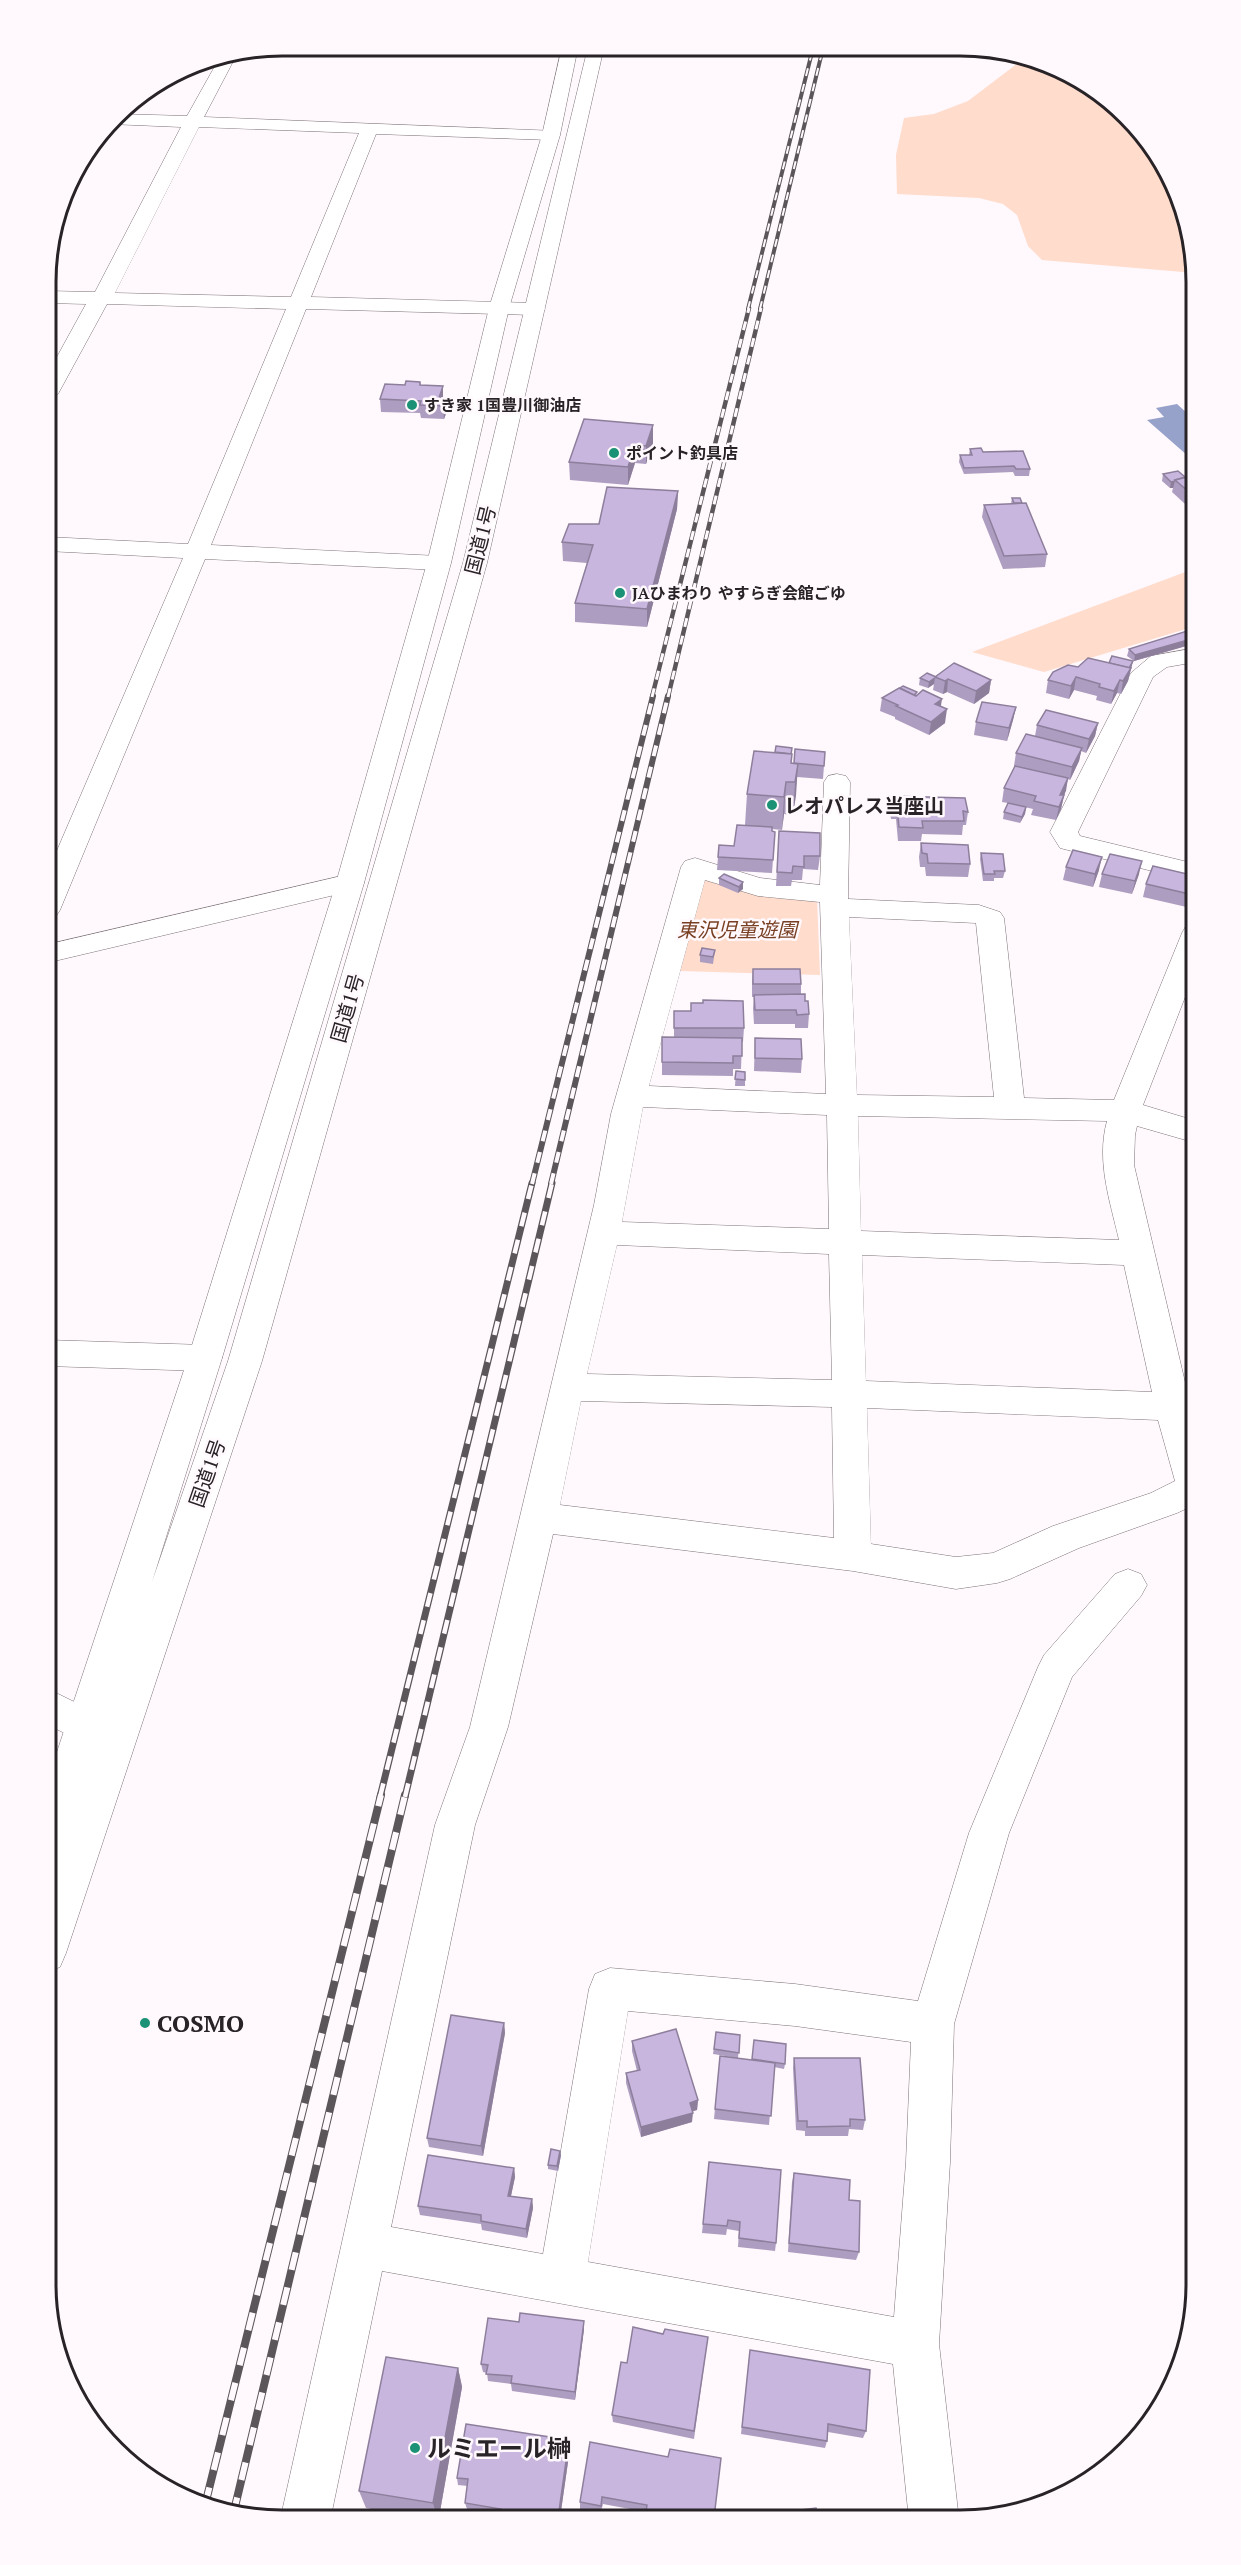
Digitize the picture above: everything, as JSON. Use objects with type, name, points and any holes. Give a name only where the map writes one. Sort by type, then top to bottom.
[{"type":"main road","name":"国道1号","points":[[56,1814],[87,1727],[206,1358],[350,883],[439,563],[499,308],[551,135],[568,55]]},
{"type":"main road","name":"国道1号","points":[[56,1920],[245,1361],[475,563],[594,55]]},
{"type":"main road","points":[[56,377],[92,310],[108,289],[192,123],[226,62]]},
{"type":"main road","points":[[124,120],[551,135]]},
{"type":"main road","points":[[57,859],[197,551],[370,128]]},
{"type":"main road","points":[[56,297],[535,309]]},
{"type":"main road","points":[[56,544],[439,563]]},
{"type":"main road","points":[[1186,657],[1160,661],[1143,673],[1064,832],[1070,842],[1186,871]]},
{"type":"main road","points":[[837,782],[834,901],[842,1104],[853,1556]]},
{"type":"main road","points":[[307,2510],[455,1825],[489,1727],[603,1233],[631,1096],[695,867],[758,887],[834,901],[979,914],[990,918],[1010,1109]]},
{"type":"main road","points":[[56,952],[350,883]]},
{"type":"main road","points":[[1186,958],[1125,1111],[1119,1135],[1118,1165],[1172,1407],[1186,1454]]},
{"type":"main road","points":[[631,1096],[1125,1111],[1186,1129]]},
{"type":"main road","points":[[603,1233],[1137,1253]]},
{"type":"main road","points":[[56,1353],[206,1358]]},
{"type":"main road","points":[[567,1387],[850,1394],[1172,1407]]},
{"type":"main road","points":[[539,1517],[853,1556],[956,1573],[997,1568],[1066,1537],[1164,1503],[1186,1493]]},
{"type":"main road","points":[[933,2510],[915,2344],[928,2162],[933,2024],[989,1833],[1057,1667],[1128,1585]]},
{"type":"main road","points":[[56,1710],[87,1727]]},
{"type":"main road","points":[[562,2280],[610,1989],[795,2005],[933,2024]]},
{"type":"main road","points":[[366,2245],[915,2344]]},
{"type":"green space","points":[[1018,63],[1059,79],[1097,102],[1139,144],[1162,182],[1178,223],[1185,272],[1042,260],[1028,246],[1017,215],[1003,204],[979,198],[897,194],[896,155],[904,118],[934,114],[968,101]]},
{"type":"green space","points":[[1186,572],[1186,629],[1044,672],[972,652]]},
{"type":"green space","name":"東沢児童遊園","points":[[706,875],[817,899],[820,975],[680,971]]},
{"type":"water","points":[[1177,404],[1186,412],[1186,454],[1147,420],[1164,417],[1156,408]]},
{"type":"building","points":[[406,381],[420,382],[420,385],[443,386],[439,398],[446,399],[443,406],[420,405],[421,401],[380,399],[385,384],[405,385]]},
{"type":"building","points":[[584,419],[653,425],[646,446],[635,445],[628,467],[569,462]]},
{"type":"building","points":[[981,448],[983,452],[1023,451],[1030,469],[1016,469],[1014,466],[964,468],[960,455],[972,455],[970,449]]},
{"type":"building","points":[[1178,471],[1185,477],[1171,482],[1163,474]]},
{"type":"building","points":[[1186,477],[1186,489],[1175,480]]},
{"type":"building","name":"JAひまわり やすらぎ会館ごゆ","points":[[607,487],[678,491],[647,609],[575,603],[593,545],[562,542],[569,524],[599,524]]},
{"type":"building","points":[[1012,498],[1020,498],[1022,503],[1014,503]]},
{"type":"building","points":[[1026,503],[1047,554],[1004,556],[984,505]]},
{"type":"building","points":[[1186,631],[1186,641],[1135,655],[1129,649]]},
{"type":"building","points":[[1112,656],[1133,661],[1129,668],[1109,663]]},
{"type":"building","points":[[1088,658],[1131,668],[1114,691],[1076,677],[1071,686],[1048,680],[1053,672],[1068,665],[1078,667]]},
{"type":"building","points":[[954,663],[991,680],[976,691],[948,679],[945,681],[935,677]]},
{"type":"building","points":[[927,673],[936,677],[929,682],[920,678]]},
{"type":"building","points":[[903,686],[917,692],[914,695],[900,688]]},
{"type":"building","points":[[899,688],[916,696],[923,690],[942,699],[935,704],[947,709],[931,722],[882,698]]},
{"type":"building","points":[[982,702],[1016,707],[1009,728],[976,722]]},
{"type":"building","points":[[1046,710],[1098,723],[1089,739],[1037,725]]},
{"type":"building","points":[[1026,734],[1082,748],[1072,767],[1016,753]]},
{"type":"building","points":[[776,746],[792,748],[791,754],[775,752]]},
{"type":"building","points":[[795,749],[825,752],[824,766],[794,763]]},
{"type":"building","points":[[754,751],[792,754],[791,763],[798,764],[795,782],[786,782],[784,797],[747,794]]},
{"type":"building","points":[[1015,766],[1068,778],[1060,795],[1064,795],[1059,807],[1034,801],[1036,796],[1004,788]]},
{"type":"building","points":[[891,796],[965,798],[968,812],[963,811],[964,821],[922,821],[923,828],[899,827],[897,806],[892,806]]},
{"type":"building","points":[[1008,803],[1026,807],[1022,817],[1004,812]]},
{"type":"building","points":[[737,825],[772,827],[772,831],[775,832],[773,860],[718,857],[719,845],[734,846]]},
{"type":"building","points":[[779,831],[820,833],[820,856],[804,856],[804,867],[793,866],[792,873],[777,872]]},
{"type":"building","points":[[921,843],[968,845],[970,864],[928,863],[927,854],[922,853]]},
{"type":"building","points":[[1073,850],[1102,857],[1095,874],[1066,867]]},
{"type":"building","points":[[981,853],[1003,854],[1005,871],[984,874]]},
{"type":"building","points":[[1110,854],[1142,861],[1135,881],[1102,874]]},
{"type":"building","points":[[1153,866],[1186,874],[1186,893],[1146,884]]},
{"type":"building","points":[[724,874],[743,882],[739,887],[719,878]]},
{"type":"building","points":[[702,948],[715,950],[713,957],[700,955]]},
{"type":"building","points":[[753,969],[800,969],[801,984],[753,984]]},
{"type":"building","points":[[805,994],[809,1014],[797,1015],[796,1010],[755,1010],[754,995]]},
{"type":"building","points":[[703,1000],[743,1001],[744,1028],[674,1028],[674,1011],[691,1011],[691,1003],[703,1003]]},
{"type":"building","points":[[662,1037],[742,1038],[742,1056],[733,1056],[733,1063],[662,1062]]},
{"type":"building","points":[[755,1038],[801,1039],[802,1059],[755,1058]]},
{"type":"building","points":[[736,1071],[745,1072],[745,1080],[735,1079]]},
{"type":"building","points":[[451,2015],[504,2023],[481,2146],[427,2138]]},
{"type":"building","points":[[676,2029],[698,2100],[690,2103],[693,2113],[641,2127],[626,2073],[640,2070],[632,2041]]},
{"type":"building","points":[[716,2032],[740,2035],[739,2053],[714,2049]]},
{"type":"building","points":[[754,2040],[786,2044],[785,2064],[752,2059]]},
{"type":"building","points":[[720,2056],[775,2063],[771,2116],[715,2109]]},
{"type":"building","points":[[794,2058],[860,2058],[865,2120],[850,2119],[850,2126],[807,2127],[807,2121],[798,2121]]},
{"type":"building","points":[[551,2149],[560,2151],[557,2166],[548,2165]]},
{"type":"building","points":[[428,2155],[514,2168],[508,2196],[532,2199],[526,2229],[481,2221],[481,2215],[418,2206]]},
{"type":"building","points":[[709,2162],[781,2170],[776,2243],[739,2238],[740,2222],[728,2220],[727,2226],[703,2224]]},
{"type":"building","points":[[794,2173],[850,2180],[849,2200],[860,2201],[859,2252],[789,2243]]},
{"type":"building","points":[[520,2313],[584,2321],[575,2392],[511,2383],[512,2376],[486,2374],[488,2365],[481,2364],[488,2318],[519,2322]]},
{"type":"building","points":[[633,2327],[663,2334],[665,2329],[708,2337],[694,2431],[612,2415],[621,2362],[627,2363]]},
{"type":"building","points":[[750,2350],[870,2370],[866,2431],[828,2424],[827,2441],[742,2427]]},
{"type":"building","name":"ルミエール榊","points":[[386,2357],[458,2368],[433,2503],[359,2491]]},
{"type":"building","points":[[466,2424],[569,2440],[559,2510],[501,2510],[465,2503],[468,2479],[457,2478]]},
{"type":"building","points":[[590,2442],[668,2457],[670,2449],[721,2458],[715,2510],[646,2510],[647,2505],[602,2497],[601,2506],[580,2502]]},
{"type":"railway","points":[[748,309],[811,55]]},
{"type":"railway","points":[[760,309],[821,55]]},
{"type":"railway","points":[[652,697],[749,308]]},
{"type":"railway","points":[[668,697],[761,308]]},
{"type":"railway","points":[[532,1184],[653,696]]},
{"type":"railway","points":[[551,1184],[668,696]]},
{"type":"railway","points":[[380,1797],[532,1183]]},
{"type":"railway","points":[[405,1797],[552,1183]]},
{"type":"railway","points":[[207,2497],[381,1795]]},
{"type":"railway","points":[[235,2505],[405,1795]]},
{"type":"place","name":"すき家 1国豊川御油店","points":[[412,405]]},
{"type":"place","name":"ポイント釣具店","points":[[614,453]]},
{"type":"place","name":"JAひまわり やすらぎ会館ごゆ","points":[[620,593]]},
{"type":"place","name":"レオパレス当座山","points":[[772,805]]},
{"type":"place","name":"COSMO","points":[[145,2023]]},
{"type":"place","name":"ルミエール榊","points":[[415,2448]]}]
